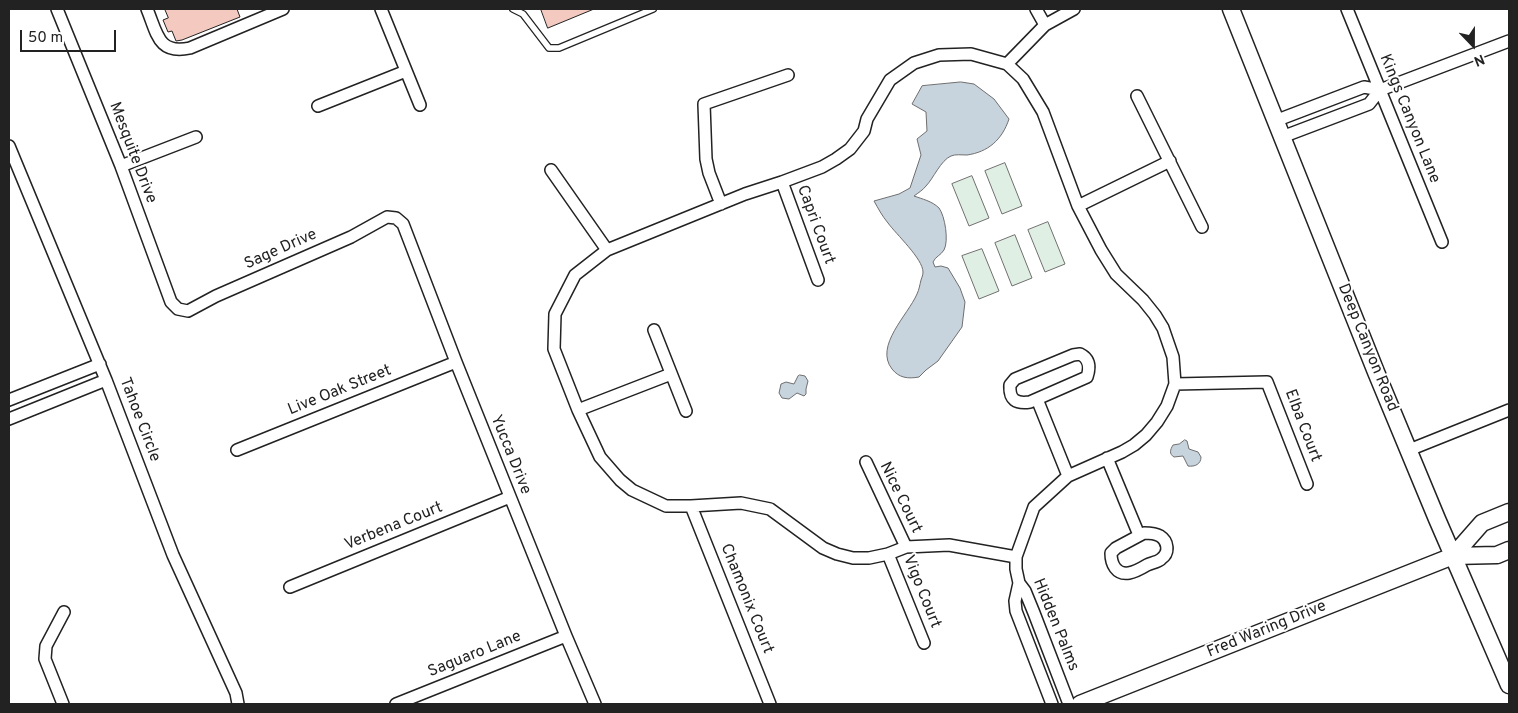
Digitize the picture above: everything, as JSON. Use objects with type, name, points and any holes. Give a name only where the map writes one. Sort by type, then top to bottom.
[{"type":"street","name":"Mesquite Drive","points":[[56,9],[121,166],[171,302],[178,309]]},
{"type":"street","points":[[147,9],[162,44],[175,50],[190,48],[283,9]]},
{"type":"street","points":[[381,9],[420,105]]},
{"type":"street","points":[[1036,9],[1045,25]]},
{"type":"street","points":[[1007,64],[1045,25],[1074,9]]},
{"type":"street","name":"Deep Canyon Road","points":[[1231,9],[1376,372],[1509,685]]},
{"type":"street","name":"Kings Canyon Lane","points":[[1347,9],[1442,242]]},
{"type":"street","points":[[1282,137],[1369,104],[1380,90],[1509,41]]},
{"type":"street","points":[[971,54],[1007,64],[1022,79],[1043,112],[1078,206],[1101,250],[1116,274],[1143,300],[1155,314],[1163,328],[1173,357],[1175,384],[1167,406],[1157,422],[1134,445],[1068,476],[1034,507],[1016,557],[949,545],[906,547],[888,554],[869,558],[852,558],[823,548],[770,509],[740,502],[666,506],[632,490],[620,480],[600,457],[578,410],[554,349],[555,314],[575,275],[607,250],[745,194],[782,182],[822,167],[850,149],[864,130],[867,119],[890,80],[914,63],[939,55],[971,54]]},
{"type":"street","points":[[318,106],[406,71]]},
{"type":"street","points":[[721,204],[709,173],[706,159],[704,104],[788,75]]},
{"type":"street","points":[[1275,121],[1364,87],[1380,90]]},
{"type":"street","points":[[1137,96],[1202,228]]},
{"type":"street","points":[[121,166],[196,137]]},
{"type":"street","name":"Tahoe Circle","points":[[9,146],[100,364],[173,555],[236,693],[238,704]]},
{"type":"street","points":[[1078,206],[1170,161]]},
{"type":"street","points":[[551,170],[607,250]]},
{"type":"street","name":"Capri Court","points":[[782,182],[818,280]]},
{"type":"street","name":"Sage Drive","points":[[178,309],[188,311],[216,296],[351,237],[387,217],[396,218]]},
{"type":"street","name":"Yucca Drive","points":[[396,218],[403,224],[456,362],[595,704]]},
{"type":"street","points":[[654,330],[686,411]]},
{"type":"street","points":[[1080,354],[1085,357],[1090,369],[1087,377],[1037,399],[1021,404],[1009,394],[1010,385],[1015,379],[1073,355],[1080,354]]},
{"type":"street","name":"Live Oak Street","points":[[237,450],[456,362]]},
{"type":"street","points":[[9,400],[100,364]]},
{"type":"street","points":[[578,410],[672,374]]},
{"type":"street","points":[[9,419],[106,380]]},
{"type":"street","name":"Elba Court","points":[[1175,384],[1267,382],[1307,484]]},
{"type":"street","points":[[1037,399],[1068,476]]},
{"type":"street","points":[[1409,450],[1509,410]]},
{"type":"street","points":[[1107,458],[1139,535]]},
{"type":"street","name":"Nice Court","points":[[866,462],[906,547]]},
{"type":"street","name":"Verbena Court","points":[[290,587],[510,497]]},
{"type":"street","name":"Chamonix Court","points":[[691,506],[770,704]]},
{"type":"street","name":"Fred Waring Drive","points":[[1453,556],[1482,523],[1509,512]]},
{"type":"street","points":[[1153,533],[1160,536],[1167,546],[1166,554],[1162,559],[1129,573],[1121,573],[1115,569],[1111,553],[1116,548],[1139,535],[1153,533]]},
{"type":"street","name":"Fred Waring Drive","points":[[1080,704],[1453,556],[1497,555],[1509,550]]},
{"type":"street","name":"Vigo Court","points":[[888,554],[924,643]]},
{"type":"street","name":"Hidden Palms","points":[[1016,557],[1019,583],[1025,591],[1069,704]]},
{"type":"street","points":[[1019,583],[1015,601],[1016,611],[1052,704]]},
{"type":"street","points":[[63,704],[45,659],[46,646],[64,612]]},
{"type":"street","points":[[1024,631],[1039,625]]},
{"type":"street","name":"Saguaro Lane","points":[[396,704],[566,636]]},
{"type":"lane","points":[[513,9],[523,14],[549,48],[559,48],[653,9]]},
{"type":"green space","points":[[1005,163],[1022,206],[1002,214],[985,171]]},
{"type":"green space","points":[[972,176],[989,218],[969,226],[952,184]]},
{"type":"green space","points":[[1048,222],[1065,264],[1045,272],[1028,230]]},
{"type":"green space","points":[[1015,235],[1032,278],[1012,286],[995,243]]},
{"type":"green space","points":[[982,249],[999,291],[979,299],[962,256]]},
{"type":"shaded area","points":[[961,82],[974,84],[994,99],[1009,119],[1002,133],[993,144],[975,153],[954,155],[947,158],[929,183],[914,196],[927,200],[939,208],[941,212],[946,229],[946,241],[943,252],[933,262],[935,267],[948,268],[960,288],[965,302],[962,327],[938,361],[919,377],[904,377],[892,369],[887,351],[894,331],[917,294],[923,272],[919,260],[886,220],[874,201],[899,194],[910,188],[921,155],[917,139],[927,131],[926,112],[912,104],[922,86]]},
{"type":"shaded area","points":[[800,375],[805,376],[808,381],[806,394],[804,396],[797,393],[789,399],[782,398],[779,393],[781,384],[786,382],[794,384]]},
{"type":"shaded area","points":[[1185,440],[1189,449],[1198,452],[1201,457],[1200,462],[1193,466],[1188,466],[1183,456],[1174,457],[1171,453],[1173,445]]},
{"type":"building","points":[[165,9],[237,9],[240,17],[176,41],[172,31],[168,32],[163,20],[168,18]]},
{"type":"building","points":[[541,9],[594,9],[548,28]]}]
